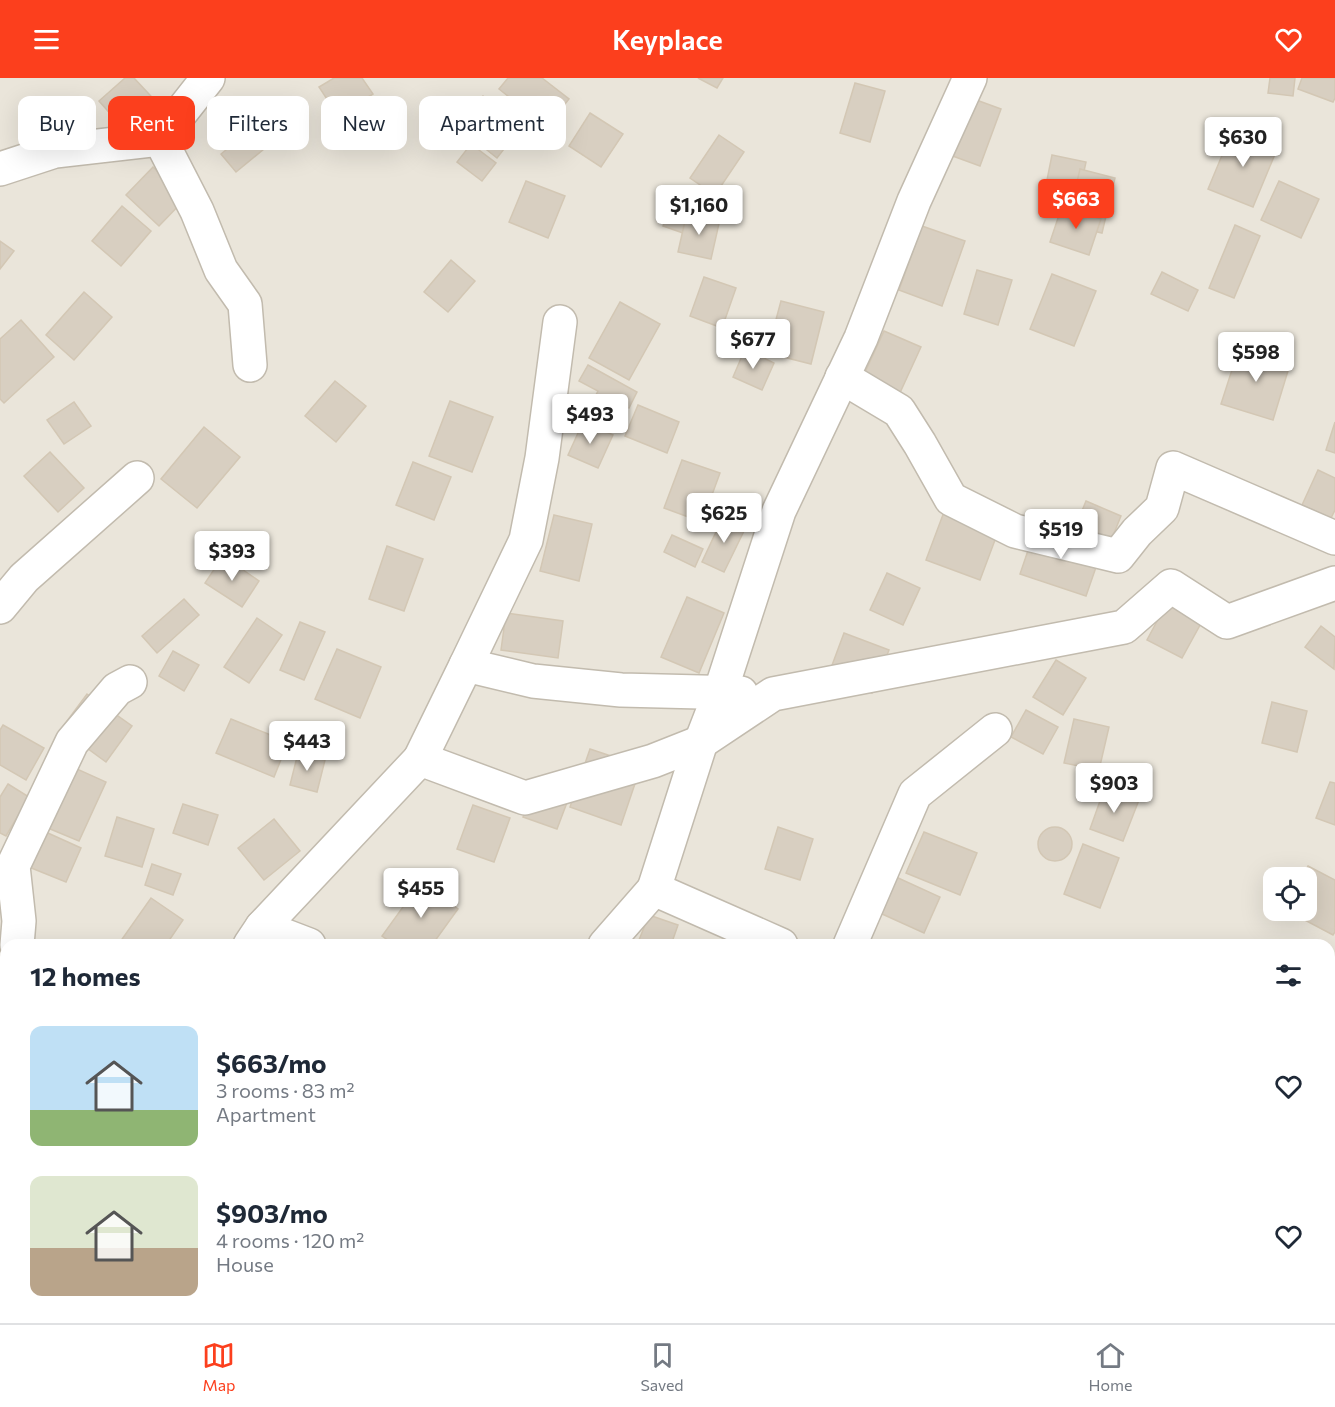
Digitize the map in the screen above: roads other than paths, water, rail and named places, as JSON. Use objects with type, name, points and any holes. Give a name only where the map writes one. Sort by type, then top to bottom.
[{"type":"street","points":[[194,96],[208,78]]},
{"type":"street","points":[[610,939],[654,889],[779,511],[861,338],[914,201],[970,78]]},
{"type":"street","points":[[0,169],[55,151],[108,145]]},
{"type":"street","points":[[166,150],[197,210],[221,270],[245,304],[250,365]]},
{"type":"street","points":[[256,936],[420,759],[526,540],[542,458],[560,321]]},
{"type":"street","points":[[842,377],[899,411],[951,499],[1015,531],[1118,555],[1137,532],[1162,508],[1173,468],[1335,538]]},
{"type":"street","points":[[0,608],[24,578],[137,478]]},
{"type":"street","points":[[466,665],[533,681],[621,690],[773,694],[1124,627],[1171,586],[1227,622],[1335,583]]},
{"type":"street","points":[[18,939],[19,921],[13,866],[72,742],[117,689],[130,682]]},
{"type":"street","points":[[420,759],[525,798],[653,761],[701,742],[773,694]]},
{"type":"street","points":[[853,939],[915,794],[995,730]]},
{"type":"street","points":[[654,889],[767,939]]},
{"type":"street","points":[[256,936],[274,939]]}]
